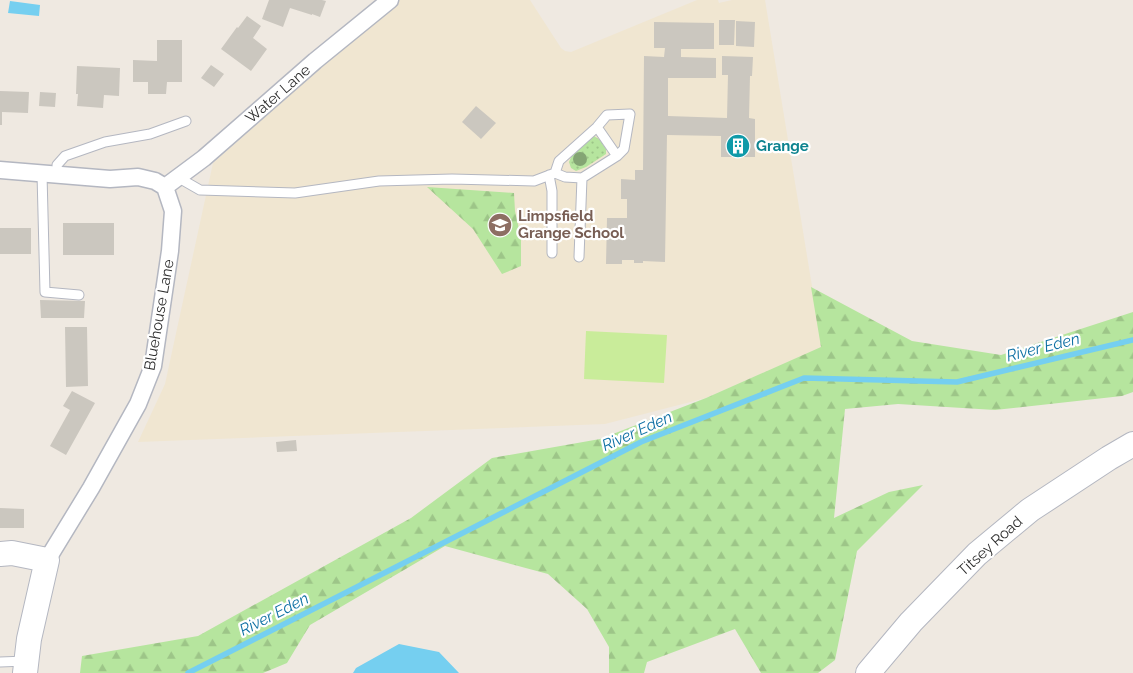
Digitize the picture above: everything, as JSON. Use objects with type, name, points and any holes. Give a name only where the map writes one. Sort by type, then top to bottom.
[{"type":"main road","name":"Titsey Road","points":[[868,673],[911,622],[977,554],[1030,510],[1108,458],[1133,444]]},
{"type":"main road","points":[[0,554],[12,553],[48,560]]},
{"type":"main road","name":"Bluehouse Lane","points":[[26,667],[29,639],[48,560]]},
{"type":"street","name":"Water Lane","points":[[172,182],[204,158],[315,61],[390,0]]},
{"type":"street","points":[[0,170],[110,179],[138,177],[172,182]]},
{"type":"street","name":"Bluehouse Lane","points":[[48,560],[138,404],[153,366],[170,251],[173,211],[172,182]]},
{"type":"lane","points":[[172,182],[200,190],[295,193],[379,181],[452,179],[534,181],[552,174],[582,178],[617,156],[624,149],[630,114],[607,114],[597,127],[559,161],[552,174],[552,253]]},
{"type":"lane","points":[[79,295],[45,292],[50,174],[65,156],[105,142],[150,134],[186,122]]},
{"type":"lane","points":[[597,127],[617,156]]},
{"type":"lane","points":[[579,257],[582,178]]},
{"type":"lane","points":[[0,662],[26,667]]},
{"type":"shaded area","name":"Limpsfield Grange School","points":[[397,0],[530,0],[561,48],[571,52],[697,0],[718,0],[719,3],[732,0],[765,0],[822,347],[706,398],[605,424],[138,442],[165,384],[213,163]]},
{"type":"green space","points":[[594,136],[600,140],[606,149],[606,154],[576,171],[571,168],[569,162],[573,153]]},
{"type":"green space","points":[[427,187],[514,193],[515,211],[521,238],[521,266],[502,274],[473,229]]},
{"type":"green space","points":[[811,287],[912,341],[1001,355],[1133,312],[1133,392],[1122,396],[995,410],[898,404],[845,409],[834,518],[889,492],[923,485],[857,551],[835,660],[818,673],[761,673],[735,629],[647,662],[644,673],[609,673],[609,647],[587,609],[548,574],[445,546],[310,625],[287,663],[263,673],[80,673],[82,656],[198,636],[411,518],[492,458],[600,439],[706,398],[821,347]]},
{"type":"green space","points":[[586,331],[667,335],[664,383],[584,379]]},
{"type":"water","points":[[10,1],[40,5],[39,16],[8,13]]},
{"type":"water","points":[[399,644],[439,652],[459,673],[353,673],[356,668]]},
{"type":"building","points":[[269,0],[326,1],[320,17],[290,8],[283,27],[262,19]]},
{"type":"building","points":[[247,16],[261,26],[253,38],[267,49],[251,71],[221,49]]},
{"type":"building","points":[[719,20],[735,20],[734,45],[719,45]]},
{"type":"building","points":[[736,21],[755,22],[754,47],[736,46]]},
{"type":"building","name":"Grange","points":[[654,22],[714,23],[714,49],[681,49],[681,57],[716,58],[716,78],[668,78],[668,116],[727,118],[728,75],[722,75],[722,56],[753,57],[752,76],[750,76],[749,118],[755,119],[755,157],[721,157],[721,136],[667,135],[665,262],[643,261],[643,263],[634,263],[634,260],[622,260],[622,264],[606,264],[607,218],[627,218],[627,199],[621,199],[621,179],[635,180],[635,170],[643,170],[644,56],[664,57],[665,48],[654,48]]},
{"type":"building","points":[[157,40],[182,40],[182,82],[167,82],[166,94],[148,94],[148,82],[133,82],[133,60],[157,61]]},
{"type":"building","points":[[211,65],[224,74],[214,87],[201,78]]},
{"type":"building","points":[[77,66],[120,68],[119,96],[104,95],[103,108],[77,106]]},
{"type":"building","points":[[0,91],[29,92],[28,113],[2,112],[2,125],[0,125]]},
{"type":"building","points":[[40,92],[56,93],[55,107],[39,106]]},
{"type":"building","points":[[476,106],[496,123],[481,139],[462,122]]},
{"type":"building","points":[[63,223],[114,223],[114,255],[63,255]]},
{"type":"building","points":[[0,228],[31,228],[31,254],[0,254]]},
{"type":"building","points":[[40,300],[85,301],[84,318],[41,318]]},
{"type":"building","points":[[65,327],[87,327],[88,386],[66,387]]},
{"type":"building","points":[[72,391],[95,403],[66,455],[50,446],[70,410],[63,406]]},
{"type":"building","points":[[296,440],[297,451],[277,452],[276,442]]},
{"type":"building","points":[[0,508],[24,509],[24,528],[0,528]]},
{"type":"waterway","name":"River Eden","points":[[188,673],[641,442],[804,378],[957,382],[1133,340]]},
{"type":"place","name":"Grange","points":[[738,146]]},
{"type":"place","name":"Limpsfield Grange School","points":[[500,225]]}]
